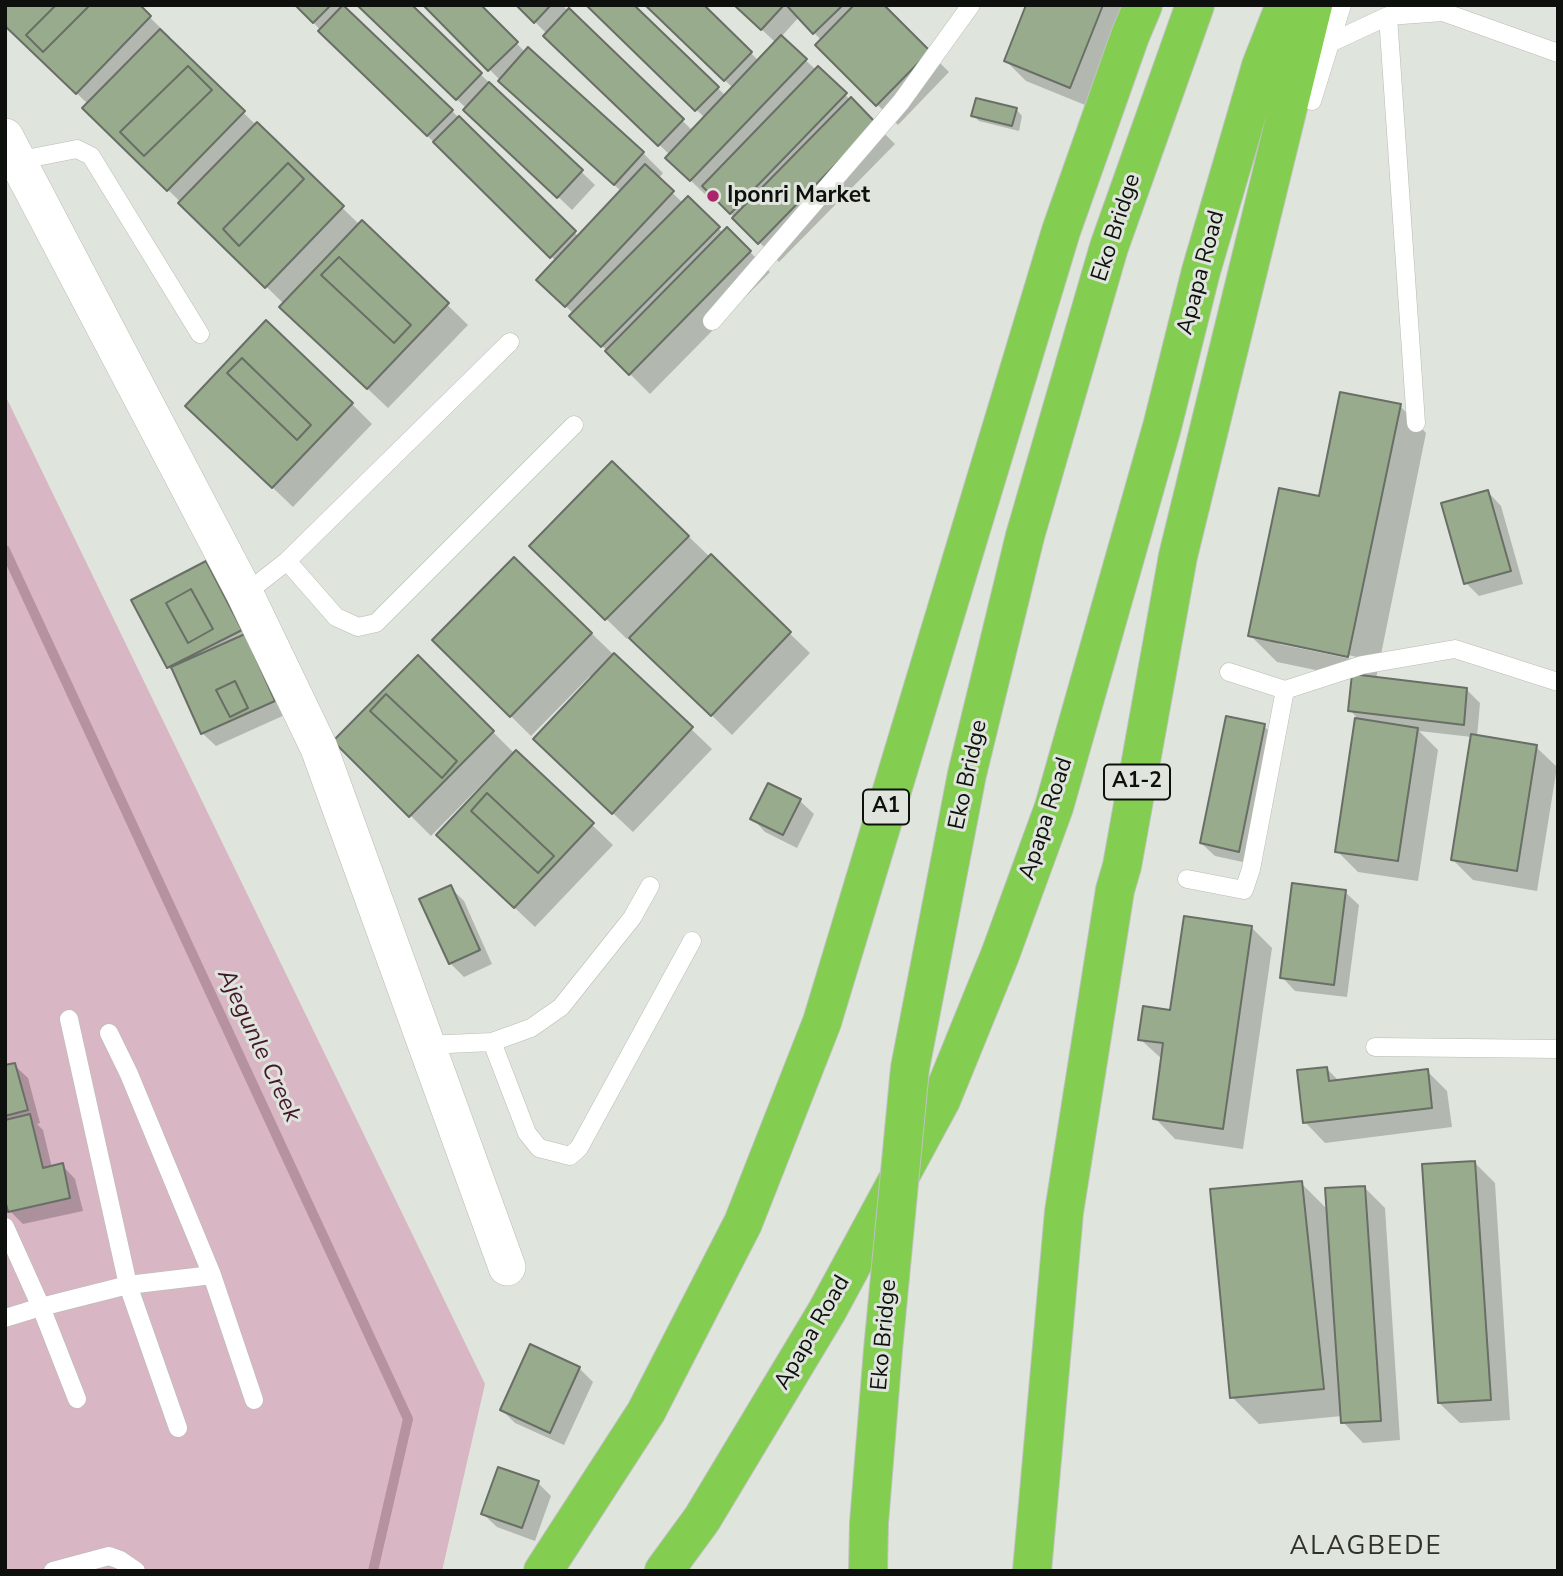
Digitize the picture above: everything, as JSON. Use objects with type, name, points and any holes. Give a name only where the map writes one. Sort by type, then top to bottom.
[{"type":"highway","name":"A1","points":[[544,1571],[646,1412],[737,1234],[822,1022],[1061,231],[1143,5]]},
{"type":"highway","name":"Eko Bridge","points":[[868,1571],[869,1523],[883,1350],[910,1068],[967,774],[1025,536],[1109,247],[1195,5]]},
{"type":"highway","name":"Apapa Road","points":[[664,1571],[702,1519],[827,1311],[941,1100],[1000,955],[1054,807],[1162,427],[1209,246],[1261,66],[1284,5]]},
{"type":"highway","name":"A1-2","points":[[1032,1571],[1064,1212],[1115,890],[1122,866],[1178,556],[1313,5]]},
{"type":"street","points":[[11,149],[244,594],[319,748],[507,1268]]},
{"type":"lane","points":[[712,321],[901,102],[971,5]]},
{"type":"lane","points":[[1312,101],[1342,5]]},
{"type":"lane","points":[[1330,43],[1388,16],[1443,12],[1558,53]]},
{"type":"lane","points":[[1388,16],[1416,423]]},
{"type":"lane","points":[[11,149],[77,149],[90,156],[200,334]]},
{"type":"lane","points":[[244,594],[287,561],[510,342]]},
{"type":"lane","points":[[287,561],[336,617],[358,627],[376,623],[574,425]]},
{"type":"lane","points":[[1229,672],[1285,690],[1362,665],[1455,649],[1558,682]]},
{"type":"lane","points":[[1187,879],[1244,890],[1285,690]]},
{"type":"lane","points":[[426,1045],[492,1042],[531,1028],[561,1007],[632,918],[650,886]]},
{"type":"lane","points":[[492,1042],[527,1133],[539,1148],[570,1156],[579,1148],[692,941]]},
{"type":"lane","points":[[69,1019],[128,1285],[178,1428]]},
{"type":"lane","points":[[109,1033],[130,1074],[212,1275],[254,1400]]},
{"type":"lane","points":[[1375,1046],[1558,1049]]},
{"type":"lane","points":[[5,1227],[41,1307],[77,1399]]},
{"type":"lane","points":[[5,1318],[128,1285],[212,1275]]},
{"type":"lane","points":[[53,1571],[108,1556],[120,1560],[136,1571]]},
{"type":"shaded area","points":[[5,395],[485,1384],[442,1571],[5,1571]]},
{"type":"building","points":[[5,5],[56,5],[26,35],[43,52],[90,5],[140,5],[151,16],[76,94],[5,26]]},
{"type":"building","points":[[56,5],[90,5],[43,52],[26,35]]},
{"type":"building","points":[[295,5],[331,5],[313,23]]},
{"type":"building","points":[[343,5],[453,110],[427,136],[318,31]]},
{"type":"building","points":[[357,5],[412,5],[482,73],[456,100]]},
{"type":"building","points":[[423,5],[481,5],[518,42],[488,71]]},
{"type":"building","points":[[516,5],[551,5],[534,23]]},
{"type":"building","points":[[586,5],[634,5],[719,87],[695,111]]},
{"type":"building","points":[[645,5],[704,5],[752,52],[724,81]]},
{"type":"building","points":[[734,5],[784,5],[761,30]]},
{"type":"building","points":[[843,5],[813,34],[788,7]]},
{"type":"building","points":[[854,5],[884,5],[930,51],[876,106],[815,45]]},
{"type":"building","points":[[1026,5],[1103,5],[1070,88],[1004,61]]},
{"type":"building","points":[[569,8],[684,119],[658,146],[543,36]]},
{"type":"building","points":[[160,29],[245,111],[167,191],[82,108]],"holes":[[[188,66],[212,90],[144,156],[120,132]]]},
{"type":"building","points":[[781,35],[807,59],[690,181],[665,158]]},
{"type":"building","points":[[528,47],[644,152],[614,185],[498,81]]},
{"type":"building","points":[[188,66],[212,90],[144,156],[120,132]]},
{"type":"building","points":[[818,66],[847,93],[730,214],[702,186]]},
{"type":"building","points":[[489,82],[583,170],[557,198],[463,110]]},
{"type":"building","points":[[851,97],[876,123],[758,244],[732,218]]},
{"type":"building","points":[[976,98],[1017,108],[1012,126],[971,116]]},
{"type":"building","points":[[459,116],[576,231],[550,258],[433,142]]},
{"type":"building","points":[[257,122],[344,206],[265,288],[178,203]],"holes":[[[288,163],[304,179],[239,246],[223,229]]]},
{"type":"building","points":[[288,163],[304,179],[239,246],[223,229]]},
{"type":"building","points":[[645,164],[674,191],[565,307],[536,280]]},
{"type":"building","points":[[688,196],[720,227],[601,347],[569,316]]},
{"type":"building","points":[[362,220],[449,303],[367,389],[279,307]],"holes":[[[339,257],[411,325],[394,343],[321,275]]]},
{"type":"building","points":[[727,227],[751,251],[629,375],[605,351]]},
{"type":"building","points":[[339,257],[411,325],[394,343],[321,275]]},
{"type":"building","points":[[266,320],[353,403],[272,488],[185,406]],"holes":[[[242,358],[311,425],[297,440],[227,373]]]},
{"type":"building","points":[[242,358],[311,425],[297,440],[227,373]]},
{"type":"building","points":[[1340,392],[1401,404],[1348,657],[1248,636],[1279,488],[1319,496]]},
{"type":"building","points":[[612,461],[689,536],[605,620],[529,546]]},
{"type":"building","points":[[1488,490],[1511,571],[1464,584],[1441,503]]},
{"type":"building","points":[[711,554],[791,632],[711,716],[629,638]]},
{"type":"building","points":[[514,557],[592,633],[510,717],[432,640]]},
{"type":"building","points":[[206,561],[242,630],[167,668],[131,600]],"holes":[[[191,589],[213,629],[188,643],[166,603]]]},
{"type":"building","points":[[191,589],[213,629],[188,643],[166,603]]},
{"type":"building","points":[[245,634],[275,701],[201,734],[171,667]],"holes":[[[235,681],[248,708],[230,717],[216,690]]]},
{"type":"building","points":[[614,653],[693,727],[612,814],[533,739]]},
{"type":"building","points":[[418,655],[494,731],[409,817],[333,741]],"holes":[[[386,694],[457,761],[442,778],[370,711]]]},
{"type":"building","points":[[1352,674],[1467,688],[1464,725],[1348,711]]},
{"type":"building","points":[[235,681],[248,708],[230,717],[216,690]]},
{"type":"building","points":[[386,694],[457,761],[442,778],[370,711]]},
{"type":"building","points":[[1226,716],[1265,724],[1239,852],[1200,843]]},
{"type":"building","points":[[1355,718],[1418,728],[1398,861],[1335,852]]},
{"type":"building","points":[[1471,734],[1537,745],[1517,871],[1451,860]]},
{"type":"building","points":[[516,750],[594,823],[514,908],[436,835]],"holes":[[[487,793],[554,856],[538,873],[471,811]]]},
{"type":"building","points":[[768,783],[801,799],[783,835],[750,819]]},
{"type":"building","points":[[487,793],[554,856],[538,873],[471,811]]},
{"type":"building","points":[[1292,883],[1346,890],[1334,985],[1280,978]]},
{"type":"building","points":[[451,885],[480,950],[449,964],[419,899]]},
{"type":"building","points":[[1184,916],[1252,926],[1223,1129],[1153,1119],[1163,1043],[1138,1040],[1143,1006],[1170,1010]]},
{"type":"building","points":[[15,1063],[28,1110],[5,1116],[5,1065]]},
{"type":"building","points":[[1327,1067],[1329,1081],[1428,1069],[1432,1108],[1303,1123],[1297,1070]]},
{"type":"building","points":[[30,1114],[43,1168],[63,1163],[70,1198],[8,1212],[5,1200],[5,1120]]},
{"type":"building","points":[[1475,1161],[1491,1400],[1438,1403],[1422,1164]]},
{"type":"building","points":[[1302,1181],[1324,1389],[1230,1398],[1210,1189]]},
{"type":"building","points":[[1365,1186],[1381,1421],[1341,1423],[1325,1188]]},
{"type":"building","points":[[530,1344],[580,1367],[550,1433],[500,1410]]},
{"type":"building","points":[[498,1467],[539,1481],[522,1528],[481,1514]]},
{"type":"waterway","name":"Ajegunle Creek","points":[[5,550],[408,1419],[373,1571]]},
{"type":"place","name":"Iponri Market","points":[[713,196]]},
{"type":"district","name":"ALAGBEDE","points":[[1366,1548]]}]
